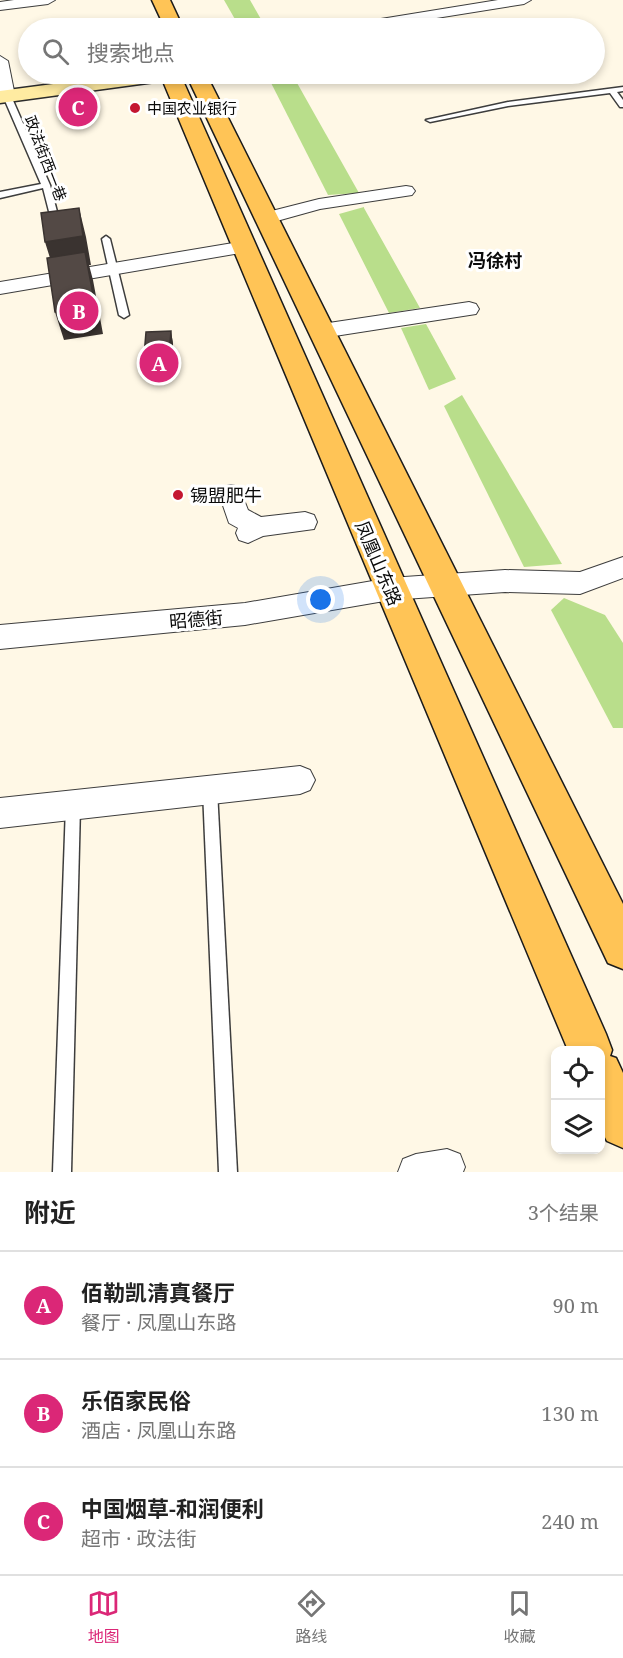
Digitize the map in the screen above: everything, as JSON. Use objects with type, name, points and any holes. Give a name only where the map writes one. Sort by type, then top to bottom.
[{"type":"main road","points":[[161,0],[169,18]]},
{"type":"main road","name":"凤凰山东路","points":[[174,84],[390,589],[589,1046]]},
{"type":"main road","points":[[201,84],[623,948]]},
{"type":"main road","points":[[605,1085],[623,1125]]},
{"type":"street","points":[[0,6],[48,0]]},
{"type":"street","points":[[406,18],[489,3],[524,0]]},
{"type":"street","points":[[0,61],[3,97],[97,84]]},
{"type":"street","points":[[266,218],[319,204],[406,191]]},
{"type":"street","points":[[0,288],[113,271],[244,247]]},
{"type":"street","points":[[322,331],[469,309]]},
{"type":"street","points":[[231,494],[238,516],[253,530],[305,522]]},
{"type":"street","name":"昭德街","points":[[0,637],[245,614],[390,589],[506,581],[580,583],[623,567]]},
{"type":"street","points":[[0,813],[300,780]]},
{"type":"lane","points":[[430,120],[508,104],[623,89]]},
{"type":"lane","points":[[612,91],[623,105]]},
{"type":"lane","name":"政法街西一巷","points":[[3,97],[46,185],[58,230]]},
{"type":"lane","points":[[0,195],[46,185]]},
{"type":"lane","points":[[106,239],[124,315]]},
{"type":"lane","points":[[210,789],[228,1172]]},
{"type":"lane","points":[[62,1172],[73,805]]},
{"type":"green space","points":[[224,0],[250,0],[260,18],[234,18]]},
{"type":"green space","points":[[272,84],[298,84],[359,193],[328,195]]},
{"type":"green space","points":[[364,207],[420,308],[389,313],[339,214]]},
{"type":"green space","points":[[426,324],[456,379],[429,390],[401,328]]},
{"type":"green space","points":[[462,395],[562,564],[524,567],[444,406]]},
{"type":"green space","points":[[564,598],[605,615],[623,643],[623,728],[613,728],[551,610]]},
{"type":"building","points":[[79,208],[83,236],[45,242],[41,213]]},
{"type":"building","points":[[85,252],[95,305],[55,312],[47,258]]},
{"type":"building","points":[[171,331],[168,367],[143,368],[146,332]]},
{"type":"place","name":"中国烟草-和润便利","points":[[78,107]]},
{"type":"place","name":"中国农业银行","points":[[135,108]]},
{"type":"place","name":"乐佰家民俗","points":[[79,311]]},
{"type":"place","name":"佰勒凯清真餐厅","points":[[159,363]]},
{"type":"place","name":"锡盟肥牛","points":[[178,495]]},
{"type":"district","name":"冯徐村","points":[[495,260]]}]
